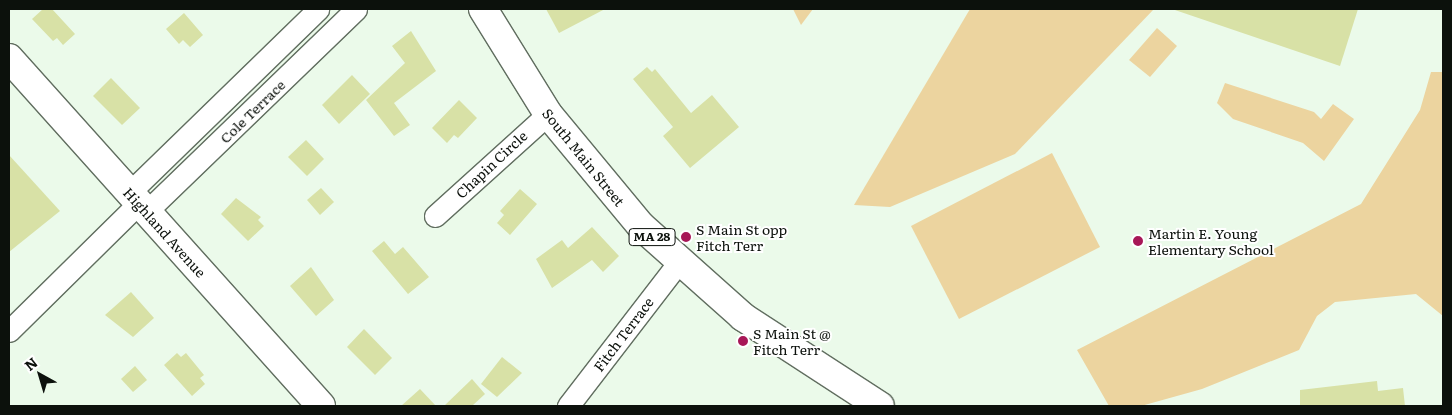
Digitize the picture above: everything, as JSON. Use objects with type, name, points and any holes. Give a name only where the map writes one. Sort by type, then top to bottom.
[{"type":"main road","name":"South Main Street","points":[[483,9],[548,114],[615,197],[678,263],[778,343],[880,406]]},
{"type":"main road","name":"Highland Avenue","points":[[9,58],[321,406]]},
{"type":"street","name":"Cole Terrace","points":[[9,331],[138,203],[318,9]]},
{"type":"street","name":"Cole Terrace","points":[[138,203],[356,9]]},
{"type":"street","name":"Chapin Circle","points":[[436,216],[548,114]]},
{"type":"street","name":"Fitch Terrace","points":[[568,406],[678,263]]},
{"type":"shaded area","points":[[793,9],[813,9],[801,25]]},
{"type":"shaded area","points":[[970,9],[1154,9],[1015,154],[890,207],[854,205]]},
{"type":"shaded area","points":[[1157,28],[1177,46],[1150,77],[1129,60]]},
{"type":"shaded area","points":[[1431,72],[1443,72],[1443,316],[1416,294],[1335,302],[1317,316],[1299,350],[1202,389],[1141,406],[1109,406],[1077,350],[1361,204],[1420,110]]},
{"type":"shaded area","points":[[1225,83],[1314,112],[1321,119],[1333,104],[1354,119],[1324,161],[1303,143],[1233,119],[1217,103]]},
{"type":"shaded area","points":[[1052,153],[1100,247],[959,319],[911,226]]},
{"type":"building","points":[[43,9],[52,9],[75,34],[63,45],[57,38],[53,41],[32,19]]},
{"type":"building","points":[[546,9],[605,9],[559,33]]},
{"type":"building","points":[[1172,9],[1358,9],[1340,66]]},
{"type":"building","points":[[184,13],[203,35],[190,47],[183,40],[179,44],[166,29]]},
{"type":"building","points":[[411,31],[436,71],[394,103],[410,125],[394,136],[366,100],[405,63],[392,46]]},
{"type":"building","points":[[647,67],[652,72],[655,69],[691,113],[712,95],[739,127],[690,168],[663,136],[673,127],[633,79]]},
{"type":"building","points":[[352,75],[370,94],[339,124],[322,105]]},
{"type":"building","points":[[111,78],[140,108],[122,125],[93,96]]},
{"type":"building","points":[[459,100],[477,118],[458,138],[454,135],[447,143],[432,128]]},
{"type":"building","points":[[306,140],[324,159],[307,176],[288,157]]},
{"type":"building","points":[[9,155],[60,211],[9,252]]},
{"type":"building","points":[[321,188],[334,202],[320,215],[307,200]]},
{"type":"building","points":[[520,189],[537,204],[510,235],[497,223],[504,215],[500,211]]},
{"type":"building","points":[[236,198],[261,217],[258,220],[264,226],[248,241],[221,214]]},
{"type":"building","points":[[592,227],[619,256],[603,272],[592,260],[552,288],[536,259],[562,240],[568,248]]},
{"type":"building","points":[[384,241],[395,254],[403,247],[429,277],[408,294],[372,251]]},
{"type":"building","points":[[311,267],[334,300],[316,316],[290,286]]},
{"type":"building","points":[[131,292],[154,318],[133,337],[105,315]]},
{"type":"building","points":[[364,329],[392,358],[375,375],[347,347]]},
{"type":"building","points":[[177,353],[181,357],[186,353],[204,375],[200,378],[205,384],[192,396],[164,365]]},
{"type":"building","points":[[502,357],[522,373],[497,397],[481,384]]},
{"type":"building","points":[[135,366],[147,380],[133,392],[121,379]]},
{"type":"building","points":[[472,379],[485,394],[472,406],[444,406]]},
{"type":"building","points":[[1377,381],[1378,391],[1403,388],[1405,406],[1300,406],[1300,390]]},
{"type":"building","points":[[420,389],[436,406],[401,406]]},
{"type":"place","name":"S Main St opp Fitch Terr","points":[[686,237]]},
{"type":"place","name":"Martin E. Young Elementary School","points":[[1138,241]]},
{"type":"place","name":"S Main St @ Fitch Terr","points":[[743,341]]}]
